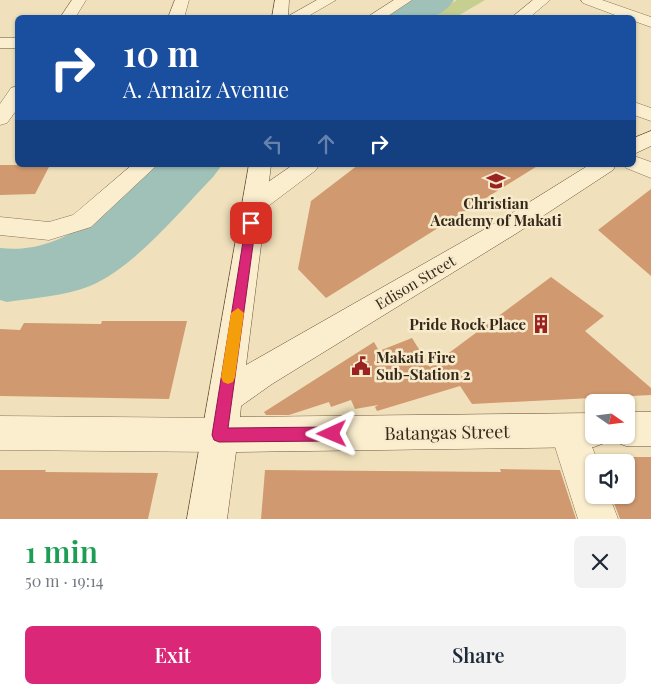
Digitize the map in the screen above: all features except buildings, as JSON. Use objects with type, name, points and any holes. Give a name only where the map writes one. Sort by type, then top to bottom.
[{"type":"street","points":[[69,15],[79,0]]},
{"type":"street","points":[[177,15],[182,0]]},
{"type":"street","points":[[280,15],[282,0]]},
{"type":"street","points":[[298,15],[330,0]]},
{"type":"street","points":[[378,15],[405,0]]},
{"type":"street","points":[[522,15],[543,0]]},
{"type":"street","points":[[588,0],[631,15]]},
{"type":"street","points":[[636,17],[651,22]]},
{"type":"street","points":[[0,44],[15,43]]},
{"type":"street","points":[[0,118],[15,96]]},
{"type":"street","points":[[636,109],[651,115]]},
{"type":"street","points":[[636,146],[651,137]]},
{"type":"street","points":[[636,164],[651,171]]},
{"type":"street","points":[[0,226],[49,231],[82,221],[144,167]]},
{"type":"street","points":[[207,519],[260,167]]},
{"type":"street","points":[[254,204],[305,167]]},
{"type":"street","name":"Edison Street","points":[[225,398],[260,374],[508,227],[602,167]]},
{"type":"street","points":[[635,429],[651,429]]},
{"type":"street","points":[[581,430],[598,519]]},
{"type":"street","name":"Batangas Street","points":[[0,433],[219,435],[581,430]]},
{"type":"green space","points":[[457,0],[485,0],[459,15],[431,15]]},
{"type":"waterway","points":[[412,15],[436,0]]},
{"type":"waterway","points":[[0,274],[7,275],[66,267],[103,247],[191,167]]},
{"type":"slow traffic","points":[[228,377],[238,313]]},
{"type":"place","name":"Christian Academy of Makati","points":[[496,181]]},
{"type":"place","name":"Pride Rock Place","points":[[541,324]]},
{"type":"place","name":"Makati Fire Sub-Station 2","points":[[361,366]]},
{"type":"route","points":[[251,223],[219,435],[332,434]]}]
